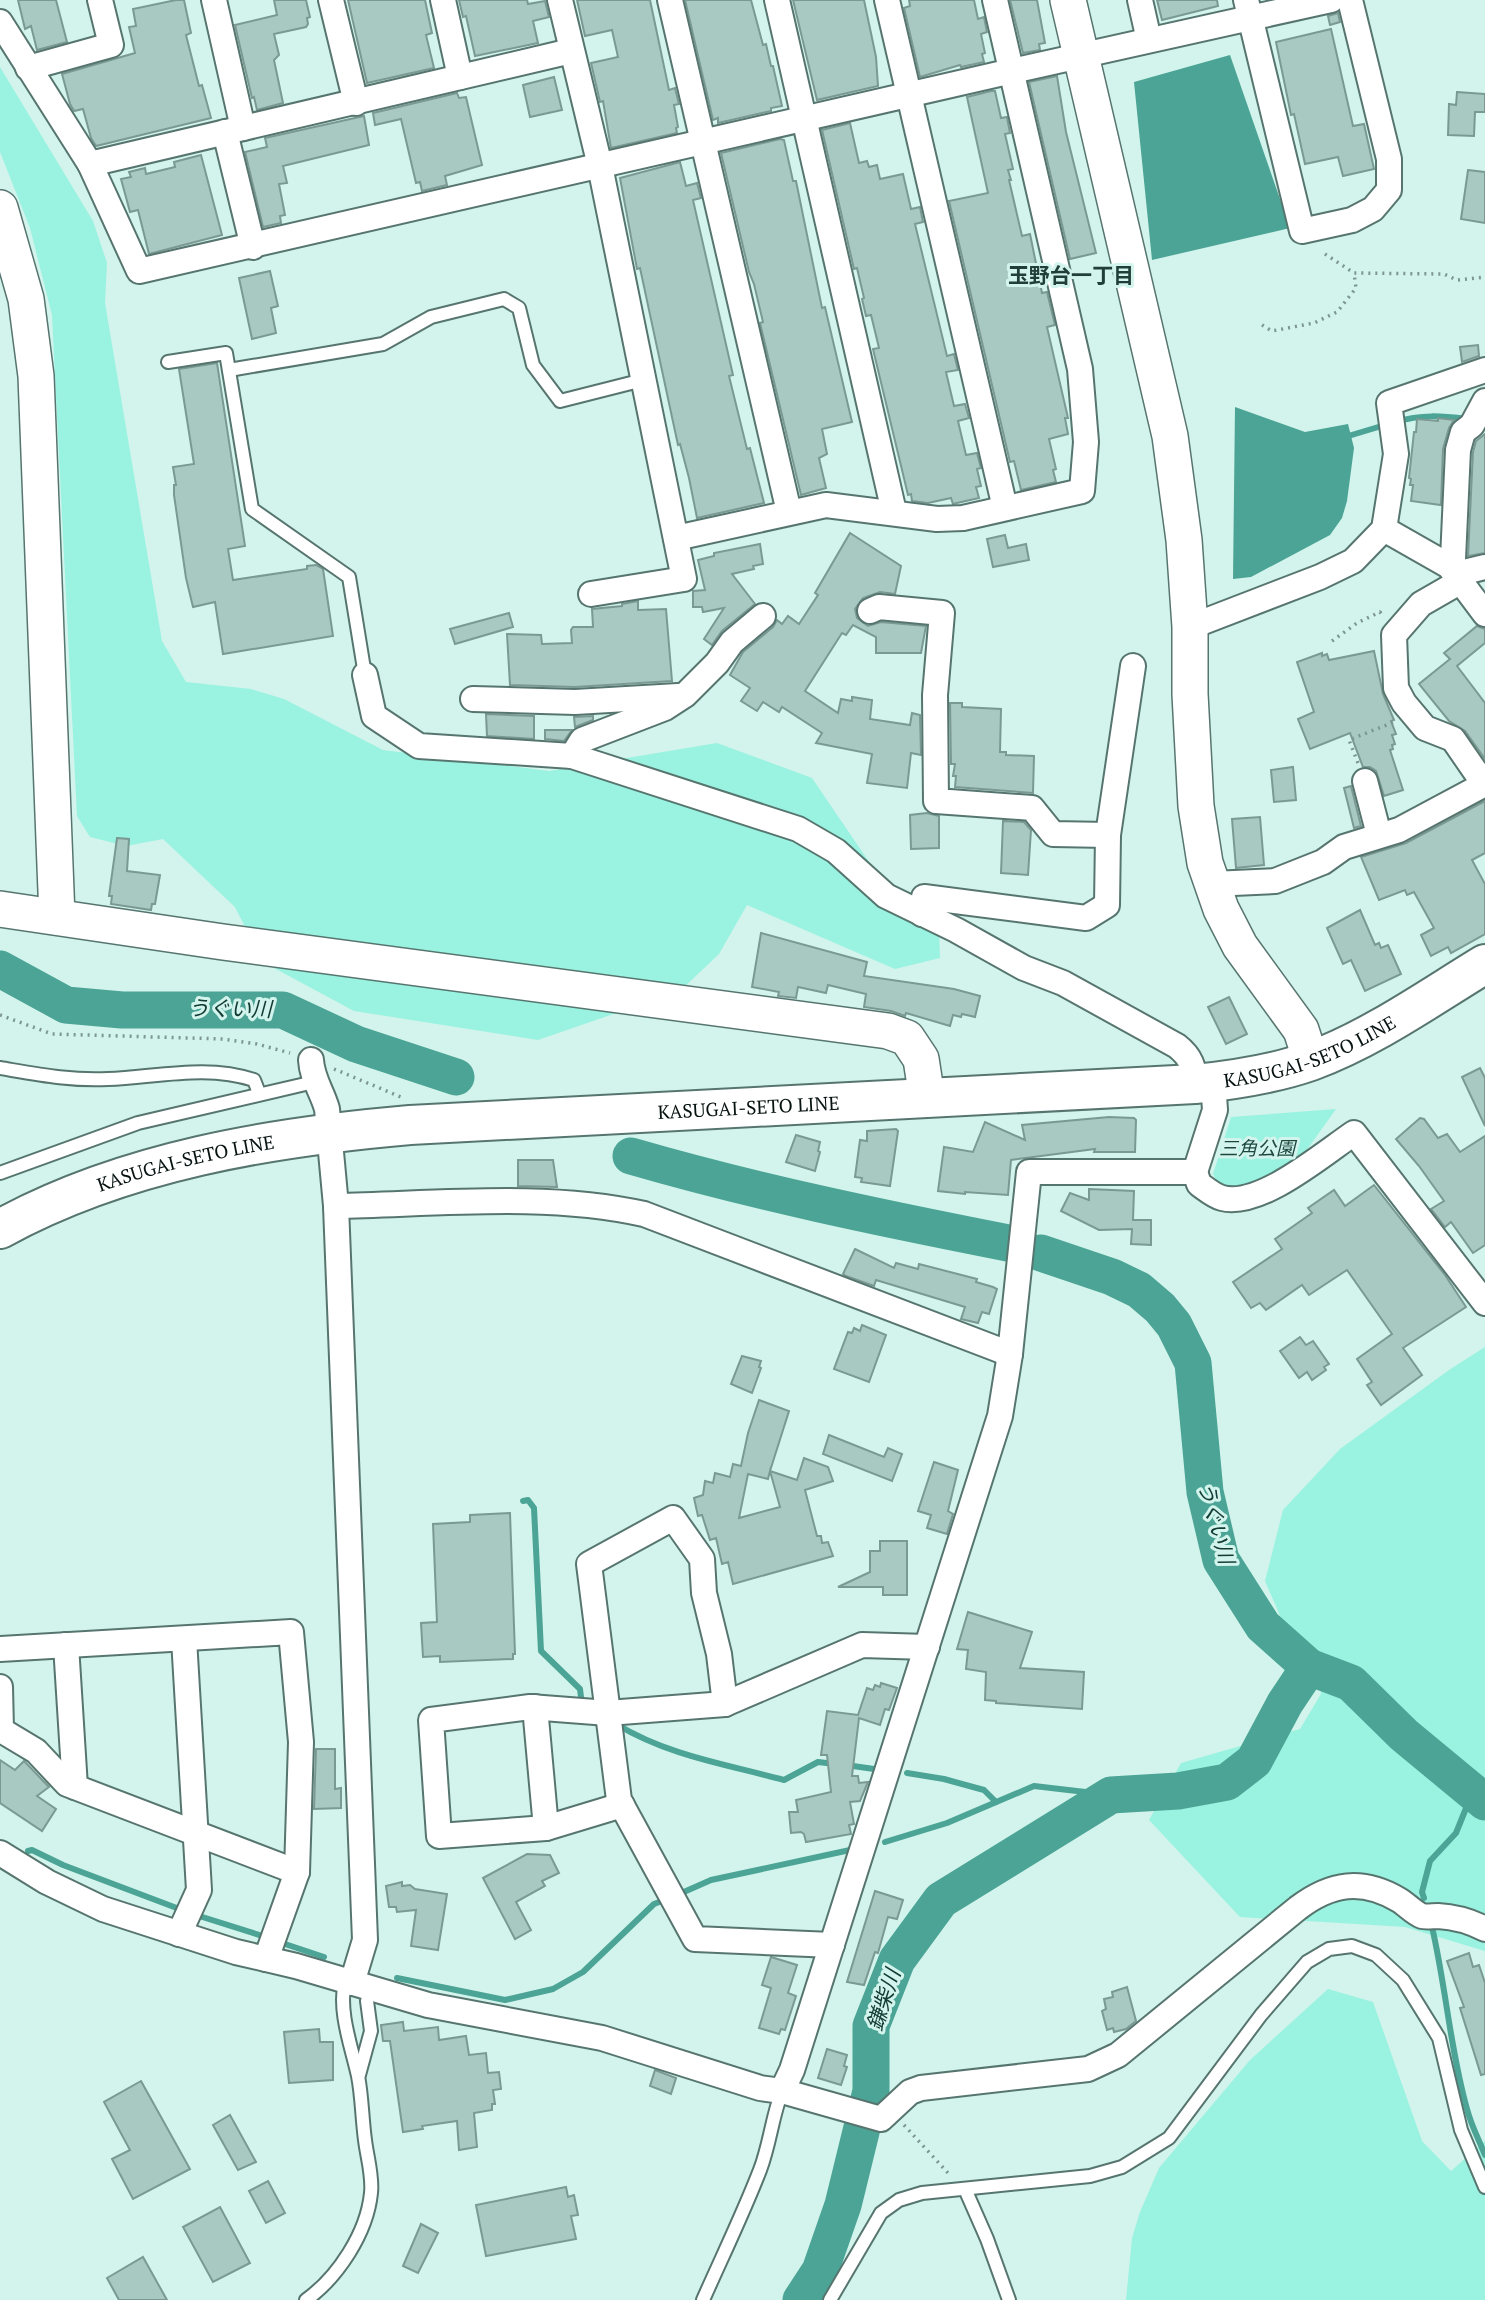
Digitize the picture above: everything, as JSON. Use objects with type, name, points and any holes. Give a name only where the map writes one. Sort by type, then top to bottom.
[{"type":"main road","name":"KASUGAI-SETO LINE","points":[[0,1229],[96,1186],[156,1168],[264,1143],[330,1132],[410,1125],[1204,1083],[1262,1074],[1311,1060],[1369,1033],[1485,964]]},
{"type":"street","points":[[28,68],[111,45],[100,0]]},
{"type":"street","points":[[214,0],[253,247]]},
{"type":"street","points":[[331,0],[356,103]]},
{"type":"street","points":[[443,0],[460,78]]},
{"type":"street","points":[[560,0],[600,166],[684,579],[591,594]]},
{"type":"street","points":[[670,0],[789,512]]},
{"type":"street","points":[[777,0],[894,512]]},
{"type":"street","points":[[887,0],[1005,508]]},
{"type":"street","points":[[676,538],[827,505],[937,519],[963,518],[1083,491],[1086,442],[1080,369],[995,0]]},
{"type":"street","points":[[1068,0],[1170,436],[1184,540],[1190,626],[1190,694],[1196,806],[1205,863],[1221,909],[1240,946],[1300,1030],[1311,1060]]},
{"type":"street","points":[[1140,0],[1149,40]]},
{"type":"street","points":[[0,22],[90,164],[139,271],[1149,40],[1248,9],[1331,0]]},
{"type":"street","points":[[1248,9],[1302,231],[1352,220],[1373,209],[1390,190],[1389,159],[1350,0]]},
{"type":"street","points":[[90,164],[571,51]]},
{"type":"street","points":[[0,208],[26,299],[36,376],[57,917]]},
{"type":"street","points":[[1190,626],[1320,577],[1353,561],[1384,529],[1396,454],[1389,403],[1485,370]]},
{"type":"street","points":[[1455,573],[1453,559],[1458,450],[1463,432],[1472,425],[1485,401]]},
{"type":"street","points":[[1384,529],[1455,573],[1485,614]]},
{"type":"street","points":[[1212,884],[1275,881],[1323,862],[1344,847],[1399,830],[1484,784],[1453,739],[1425,728],[1396,688],[1394,635],[1421,604],[1455,573],[1485,566]]},
{"type":"street","points":[[870,611],[879,607],[942,613],[935,695],[936,801],[1032,808],[1053,834],[1108,835]]},
{"type":"street","points":[[572,756],[582,740],[665,708],[685,695],[717,663],[732,642],[763,616]]},
{"type":"street","points":[[922,914],[924,897],[1086,918],[1107,905],[1108,835],[1133,666]]},
{"type":"street","points":[[365,675],[374,716],[419,746],[572,756],[799,829],[836,851],[886,897],[1024,968],[1063,983],[1177,1046],[1191,1061],[1204,1083],[1214,1110],[1195,1172],[1199,1184],[1220,1198],[1243,1199],[1266,1192],[1354,1133],[1485,1303]]},
{"type":"street","points":[[473,699],[575,702],[685,695]]},
{"type":"street","points":[[1364,781],[1379,835]]},
{"type":"street","points":[[0,909],[887,1031],[907,1038],[920,1059],[927,1097]]},
{"type":"street","points":[[313,1071],[324,1096],[336,1206],[365,1940],[356,1984]]},
{"type":"street","points":[[782,2091],[792,2070],[1000,1416],[1010,1354],[1029,1172],[1195,1172]]},
{"type":"street","points":[[336,1206],[513,1202],[606,1205],[644,1214],[1010,1354]]},
{"type":"street","points":[[725,1704],[719,1654],[704,1593],[702,1559],[673,1518],[589,1564],[619,1800],[695,1940],[832,1945]]},
{"type":"street","points":[[0,1649],[290,1632],[301,1742],[297,1872],[266,1959]]},
{"type":"street","points":[[179,1934],[199,1890],[184,1639]]},
{"type":"street","points":[[622,1805],[546,1828],[439,1836],[431,1720],[535,1707],[608,1713],[725,1704],[862,1645],[927,1647]]},
{"type":"street","points":[[66,1646],[75,1787]]},
{"type":"street","points":[[0,1687],[1,1730],[36,1751],[67,1784],[297,1872]]},
{"type":"street","points":[[535,1707],[546,1828]]},
{"type":"street","points":[[0,1853],[47,1882],[103,1909],[236,1952],[428,2005],[602,2038],[760,2088],[782,2091],[848,2111],[890,2120],[910,2092],[921,2088],[1088,2069],[1118,2055],[1297,1908],[1327,1889],[1352,1886],[1382,1892],[1422,1916],[1466,1920],[1485,1929]]},
{"type":"lane","points":[[229,370],[383,344],[431,317],[504,299],[519,308],[533,365],[560,401],[643,380]]},
{"type":"lane","points":[[168,362],[226,353],[252,509],[349,578],[365,675]]},
{"type":"lane","points":[[0,1068],[71,1080],[172,1073],[238,1075],[254,1080],[260,1093]]},
{"type":"lane","points":[[0,1173],[138,1122],[260,1093],[313,1071]]},
{"type":"lane","points":[[830,2300],[881,2213],[889,2206],[910,2196],[1090,2175],[1122,2167],[1169,2138],[1261,2015],[1307,1962],[1329,1949],[1352,1946],[1376,1955],[1403,1980],[1438,2038],[1461,2130],[1485,2187]]},
{"type":"lane","points":[[306,2300],[339,2266],[356,2241],[367,2218],[372,2190],[358,2078],[342,1993],[356,1984],[367,2001],[371,2031],[358,2078]]},
{"type":"lane","points":[[703,2300],[761,2168],[774,2111],[782,2091]]},
{"type":"lane","points":[[961,2190],[1009,2300]]},
{"type":"path","points":[[1325,254],[1354,274],[1444,274],[1457,279],[1479,276],[1485,278]]},
{"type":"path","points":[[1262,325],[1272,331],[1314,323],[1337,312],[1356,288],[1354,274]]},
{"type":"path","points":[[1332,641],[1357,622],[1380,612],[1394,635]]},
{"type":"path","points":[[1364,781],[1349,740],[1413,713]]},
{"type":"path","points":[[0,1015],[52,1034],[223,1040],[257,1044],[313,1071],[394,1092],[402,1098],[408,1109],[410,1125]]},
{"type":"path","points":[[890,2120],[956,2182],[961,2190]]},
{"type":"green space","points":[[0,67],[93,221],[107,263],[105,303],[162,641],[186,682],[251,689],[284,699],[383,750],[549,771],[717,743],[812,778],[882,881],[939,930],[940,958],[895,969],[747,905],[719,954],[680,991],[538,1040],[354,1011],[263,962],[235,907],[163,839],[126,846],[90,837],[77,816],[52,315],[30,228],[0,152]]},
{"type":"green space","name":"三角公園","points":[[1336,1109],[1306,1151],[1274,1176],[1240,1192],[1221,1189],[1213,1174],[1231,1117]]},
{"type":"green space","points":[[1485,1347],[1485,1951],[1405,1927],[1240,1917],[1149,1820],[1181,1763],[1300,1729],[1321,1694],[1317,1668],[1291,1641],[1265,1581],[1283,1510],[1340,1449]]},
{"type":"green space","points":[[1328,1989],[1373,2002],[1422,2141],[1451,2171],[1485,2141],[1485,2300],[1126,2300],[1132,2238],[1159,2168],[1250,2060]]},
{"type":"shaded area","points":[[1230,55],[1290,228],[1152,260],[1134,82]]},
{"type":"shaded area","points":[[1235,407],[1305,432],[1348,424],[1354,448],[1347,501],[1342,518],[1330,535],[1251,577],[1233,579]]},
{"type":"building","points":[[18,0],[56,0],[67,42],[37,50],[31,26],[25,29]]},
{"type":"building","points":[[184,0],[191,33],[186,35],[199,86],[202,85],[211,118],[96,146],[83,109],[74,111],[70,104],[62,74],[135,53],[129,27],[136,26],[133,9]]},
{"type":"building","points":[[274,0],[306,0],[310,17],[307,18],[306,27],[274,34],[279,55],[274,60],[283,103],[257,110],[235,25],[277,15]]},
{"type":"building","points":[[348,0],[425,0],[432,33],[426,35],[434,68],[367,83]]},
{"type":"building","points":[[459,0],[527,0],[528,4],[545,1],[549,17],[533,21],[538,43],[475,56],[466,16],[463,17]]},
{"type":"building","points":[[577,0],[650,0],[669,90],[675,88],[679,104],[674,105],[677,133],[611,148],[603,101],[600,102],[591,63],[618,57],[612,30],[585,36]]},
{"type":"building","points":[[685,0],[751,0],[763,45],[766,44],[773,66],[782,106],[718,123],[718,118],[713,120]]},
{"type":"building","points":[[793,0],[864,0],[876,57],[878,86],[817,100]]},
{"type":"building","points":[[909,0],[974,0],[978,19],[984,17],[987,32],[981,34],[984,62],[961,67],[960,65],[920,77],[904,8],[910,6]]},
{"type":"building","points":[[1010,0],[1037,0],[1045,43],[1039,44],[1040,50],[1023,53]]},
{"type":"building","points":[[1157,0],[1217,0],[1218,6],[1162,20]]},
{"type":"building","points":[[1338,13],[1340,22],[1330,25],[1328,16]]},
{"type":"building","points":[[1331,29],[1353,126],[1364,124],[1374,169],[1343,176],[1338,157],[1305,164],[1294,114],[1291,115],[1276,42]]},
{"type":"building","points":[[1057,76],[1066,132],[1096,253],[1070,259],[1029,82]]},
{"type":"building","points":[[554,77],[562,110],[530,117],[523,85]]},
{"type":"building","points":[[995,91],[1001,118],[1007,117],[1010,133],[1005,134],[1013,169],[1008,170],[1009,180],[1022,236],[1030,234],[1042,293],[1047,292],[1055,325],[1047,327],[1068,418],[1065,418],[1068,434],[1049,439],[1056,482],[1021,490],[1014,461],[1010,462],[949,201],[988,193],[967,97]]},
{"type":"building","points":[[1457,92],[1485,94],[1485,112],[1475,112],[1474,136],[1448,135],[1449,104],[1456,105]]},
{"type":"building","points":[[457,93],[459,98],[466,97],[482,165],[445,176],[447,185],[422,191],[420,182],[416,183],[401,119],[375,125],[373,113]]},
{"type":"building","points":[[364,116],[369,145],[283,166],[287,183],[279,184],[285,215],[280,216],[281,223],[263,227],[245,152],[267,147],[265,138]]},
{"type":"building","points":[[850,123],[859,163],[867,161],[869,167],[877,165],[880,179],[903,174],[911,209],[920,207],[923,222],[915,224],[947,356],[954,354],[958,370],[946,372],[954,406],[965,404],[969,418],[958,421],[966,455],[977,453],[981,468],[977,469],[981,486],[976,487],[979,498],[953,504],[951,498],[928,503],[912,501],[911,494],[908,495],[873,349],[879,348],[871,315],[866,316],[857,268],[854,269],[822,130]]},
{"type":"building","points":[[784,140],[793,181],[796,181],[822,308],[825,307],[852,422],[822,429],[827,454],[819,458],[826,488],[801,495],[760,323],[763,322],[721,153]]},
{"type":"building","points":[[201,155],[222,235],[149,254],[138,210],[130,212],[121,179],[131,177],[129,172],[145,168],[146,174],[175,167],[174,162]]},
{"type":"building","points":[[680,162],[686,186],[697,183],[701,198],[693,200],[733,375],[729,376],[764,503],[697,518],[689,478],[680,444],[678,445],[640,268],[637,269],[620,178]]},
{"type":"building","points":[[1468,170],[1485,172],[1485,223],[1461,219]]},
{"type":"building","points":[[270,271],[278,306],[271,308],[276,333],[252,339],[239,278]]},
{"type":"building","points":[[1478,345],[1479,356],[1462,362],[1460,347]]},
{"type":"building","points":[[217,363],[245,546],[228,549],[233,580],[307,569],[307,566],[316,565],[323,569],[333,636],[223,654],[215,602],[193,607],[174,495],[176,485],[173,467],[194,464],[179,369]]},
{"type":"building","points":[[1438,418],[1454,420],[1443,449],[1441,505],[1411,501],[1413,485],[1410,485],[1409,478],[1417,419],[1438,421]]},
{"type":"building","points":[[1485,434],[1485,553],[1468,556],[1473,452],[1476,441]]},
{"type":"building","points":[[850,533],[901,566],[895,594],[880,592],[863,598],[855,609],[857,618],[868,626],[881,622],[926,626],[921,653],[876,653],[876,637],[853,625],[846,635],[842,633],[805,691],[838,713],[841,699],[852,701],[852,697],[872,700],[870,719],[910,725],[912,713],[920,715],[921,755],[911,753],[907,788],[867,783],[872,754],[816,743],[822,733],[782,707],[779,712],[763,702],[757,711],[741,701],[750,688],[730,675],[743,652],[773,627],[777,620],[782,624],[788,616],[799,624],[818,595],[815,593]]},
{"type":"building","points":[[1005,535],[1008,548],[1026,544],[1029,560],[993,567],[987,539]]},
{"type":"building","points":[[760,544],[763,564],[732,574],[755,604],[722,631],[712,645],[704,639],[724,608],[703,612],[702,607],[693,607],[693,591],[705,590],[698,560],[714,556],[714,553]]},
{"type":"building","points":[[638,601],[638,610],[666,609],[672,681],[575,687],[510,685],[507,634],[541,635],[542,644],[572,643],[573,627],[593,627],[592,609],[622,606]]},
{"type":"building","points":[[509,613],[513,627],[455,644],[450,629]]},
{"type":"building","points":[[1477,626],[1485,629],[1485,643],[1457,666],[1485,703],[1485,759],[1465,731],[1449,721],[1419,684],[1450,659],[1444,653]]},
{"type":"building","points":[[1374,651],[1383,694],[1394,720],[1391,721],[1396,734],[1392,735],[1395,744],[1390,750],[1403,790],[1384,796],[1376,771],[1363,767],[1350,733],[1310,749],[1298,719],[1314,712],[1297,662],[1322,653],[1322,656],[1327,654],[1329,660]]},
{"type":"building","points":[[950,703],[962,703],[962,707],[1001,709],[1000,752],[1006,752],[1006,755],[1034,756],[1033,793],[955,787],[955,764],[951,764]]},
{"type":"building","points":[[486,714],[534,716],[534,739],[487,736]]},
{"type":"building","points":[[593,716],[593,720],[575,727],[574,717]]},
{"type":"building","points":[[545,730],[572,730],[564,741],[545,739]]},
{"type":"building","points":[[1293,767],[1296,800],[1274,802],[1271,770]]},
{"type":"building","points":[[1351,786],[1361,826],[1354,828],[1344,788]]},
{"type":"building","points":[[1485,801],[1485,853],[1472,860],[1485,884],[1485,934],[1451,953],[1448,947],[1431,956],[1421,935],[1434,928],[1414,892],[1407,895],[1405,890],[1379,900],[1361,857],[1406,843]]},
{"type":"building","points":[[927,813],[939,816],[939,848],[911,849],[910,815]]},
{"type":"building","points":[[1260,817],[1264,865],[1236,868],[1232,819]]},
{"type":"building","points":[[1003,821],[1024,822],[1031,830],[1028,875],[1001,873]]},
{"type":"building","points":[[117,838],[129,839],[127,871],[160,875],[155,904],[152,904],[151,910],[111,904],[112,896],[109,896]]},
{"type":"building","points":[[1360,910],[1375,945],[1379,943],[1381,948],[1388,945],[1401,974],[1365,991],[1351,960],[1343,964],[1327,928]]},
{"type":"building","points":[[761,933],[867,962],[864,976],[954,989],[980,996],[975,1017],[953,1015],[950,1026],[906,1013],[905,1016],[864,1007],[866,994],[828,985],[826,993],[798,987],[796,998],[778,996],[779,992],[752,987]]},
{"type":"building","points":[[1229,997],[1247,1034],[1226,1044],[1208,1007]]},
{"type":"building","points":[[1480,1068],[1485,1078],[1485,1126],[1462,1077]]},
{"type":"building","points":[[1109,1117],[1136,1120],[1135,1152],[1094,1152],[1095,1149],[1011,1160],[1008,1195],[938,1191],[944,1147],[973,1152],[985,1122],[1025,1140],[1022,1125]]},
{"type":"building","points":[[1420,1118],[1424,1119],[1438,1138],[1447,1134],[1460,1152],[1485,1136],[1485,1245],[1473,1253],[1451,1222],[1445,1227],[1431,1209],[1444,1201],[1396,1139]]},
{"type":"building","points":[[867,1131],[898,1131],[890,1186],[861,1182],[862,1178],[855,1177],[860,1140],[867,1141]]},
{"type":"building","points":[[796,1135],[820,1142],[815,1171],[786,1162]]},
{"type":"building","points":[[518,1160],[553,1160],[557,1187],[518,1186]]},
{"type":"building","points":[[1374,1185],[1445,1275],[1466,1307],[1403,1348],[1422,1375],[1381,1405],[1367,1385],[1372,1382],[1357,1359],[1392,1334],[1347,1270],[1309,1295],[1302,1285],[1266,1310],[1260,1303],[1251,1308],[1233,1282],[1282,1249],[1275,1239],[1312,1213],[1308,1208],[1334,1190],[1345,1206]]},
{"type":"building","points":[[1089,1189],[1134,1191],[1133,1220],[1151,1220],[1151,1245],[1131,1244],[1132,1229],[1099,1230],[1061,1211],[1070,1193],[1089,1200]]},
{"type":"building","points":[[855,1249],[894,1268],[896,1263],[918,1269],[919,1264],[977,1279],[976,1282],[997,1289],[989,1314],[982,1312],[978,1323],[961,1319],[965,1307],[876,1280],[874,1286],[846,1276],[843,1274]]},
{"type":"building","points":[[862,1325],[886,1335],[869,1382],[834,1369],[848,1332],[852,1333],[854,1328],[860,1331]]},
{"type":"building","points":[[1300,1337],[1306,1345],[1313,1341],[1329,1364],[1324,1367],[1326,1370],[1312,1380],[1307,1372],[1299,1378],[1280,1351]]},
{"type":"building","points":[[742,1356],[761,1361],[752,1393],[731,1384]]},
{"type":"building","points":[[759,1400],[789,1411],[770,1471],[797,1480],[804,1458],[828,1467],[833,1481],[805,1490],[817,1536],[821,1536],[822,1543],[828,1542],[833,1556],[733,1584],[728,1562],[722,1564],[716,1538],[710,1540],[702,1515],[698,1516],[694,1498],[703,1495],[705,1481],[713,1483],[715,1473],[730,1477],[733,1464],[741,1466]],"holes":[[[770,1471],[780,1507],[739,1518],[748,1474],[768,1479]]]},
{"type":"building","points":[[829,1435],[884,1457],[888,1448],[902,1454],[892,1481],[823,1454]]},
{"type":"building","points":[[934,1462],[958,1470],[948,1511],[953,1514],[947,1534],[927,1528],[931,1515],[918,1511]]},
{"type":"building","points":[[510,1513],[515,1654],[513,1659],[440,1662],[440,1656],[423,1657],[421,1623],[437,1622],[433,1524],[470,1522],[470,1515]]},
{"type":"building","points":[[880,1541],[907,1541],[907,1595],[883,1595],[883,1587],[838,1587],[870,1572],[870,1551],[880,1551]]},
{"type":"building","points":[[968,1612],[1032,1632],[1020,1668],[1084,1672],[1082,1709],[985,1700],[986,1672],[966,1669],[968,1650],[957,1649]]},
{"type":"building","points":[[881,1683],[897,1688],[889,1710],[885,1709],[880,1725],[859,1718],[852,1776],[858,1776],[859,1783],[868,1782],[860,1801],[850,1802],[854,1824],[849,1825],[851,1834],[806,1842],[801,1832],[791,1833],[789,1812],[798,1812],[796,1800],[831,1792],[827,1755],[821,1755],[827,1711],[858,1715],[867,1688],[873,1690],[875,1685],[880,1687]]},
{"type":"building","points":[[316,1749],[335,1749],[335,1789],[341,1788],[341,1808],[314,1809]]},
{"type":"building","points":[[0,1760],[15,1770],[24,1761],[49,1787],[37,1796],[56,1809],[42,1831],[0,1803]]},
{"type":"building","points":[[527,1854],[550,1855],[559,1873],[542,1881],[545,1886],[516,1902],[531,1930],[515,1939],[483,1878]]},
{"type":"building","points":[[402,1882],[402,1886],[410,1885],[415,1889],[447,1894],[438,1950],[411,1946],[416,1910],[397,1912],[396,1907],[389,1907],[386,1886]]},
{"type":"building","points":[[875,1891],[903,1900],[897,1919],[888,1917],[878,1953],[875,1952],[864,1985],[847,1982]]},
{"type":"building","points":[[1469,1953],[1473,1967],[1479,1965],[1485,1983],[1485,2074],[1481,2075],[1460,2008],[1464,2007],[1447,1961]]},
{"type":"building","points":[[771,1957],[797,1965],[788,1993],[796,1996],[785,2030],[781,2029],[779,2034],[759,2028],[771,1988],[762,1985]]},
{"type":"building","points":[[1127,1987],[1136,2021],[1126,2029],[1114,2032],[1113,2028],[1107,2030],[1102,2011],[1106,2009],[1104,1999],[1113,1997],[1112,1992]]},
{"type":"building","points":[[403,2022],[404,2031],[438,2027],[439,2040],[466,2036],[469,2055],[486,2053],[488,2073],[499,2072],[501,2089],[493,2090],[495,2104],[492,2104],[492,2110],[474,2113],[477,2147],[459,2150],[457,2121],[403,2132],[390,2041],[383,2041],[381,2025]]},
{"type":"building","points":[[319,2029],[320,2042],[333,2042],[333,2080],[289,2083],[284,2032]]},
{"type":"building","points":[[827,2049],[847,2055],[844,2066],[847,2067],[841,2085],[818,2078]]},
{"type":"building","points":[[655,2070],[676,2078],[671,2094],[650,2086]]},
{"type":"building","points":[[141,2081],[190,2169],[133,2199],[112,2159],[130,2150],[104,2102]]},
{"type":"building","points":[[230,2115],[256,2162],[238,2170],[213,2125]]},
{"type":"building","points":[[268,2181],[285,2213],[266,2223],[249,2191]]},
{"type":"building","points":[[566,2187],[568,2197],[574,2195],[578,2215],[571,2216],[576,2239],[486,2256],[476,2205]]},
{"type":"building","points":[[220,2207],[250,2263],[213,2282],[183,2227]]},
{"type":"building","points":[[421,2224],[438,2233],[418,2273],[403,2266]]},
{"type":"building","points":[[143,2257],[167,2300],[119,2300],[107,2278]]},
{"type":"waterway","points":[[1396,422],[1432,416],[1468,419]]},
{"type":"waterway","points":[[1345,437],[1385,425]]},
{"type":"waterway","name":"うぐい川","points":[[0,969],[66,1005],[122,1010],[283,1010],[356,1044],[456,1077]]},
{"type":"waterway","name":"うぐい川","points":[[631,1156],[818,1204],[1008,1243]]},
{"type":"waterway","name":"うぐい川","points":[[1041,1253],[1112,1277],[1139,1290],[1160,1308],[1174,1325],[1193,1363],[1205,1492],[1221,1560],[1263,1626],[1309,1667],[1351,1683],[1404,1735],[1485,1802]]},
{"type":"waterway","points":[[523,1501],[528,1500],[534,1508],[541,1651],[580,1689],[582,1705]]},
{"type":"waterway","name":"鎌柴川","points":[[801,2300],[820,2271],[843,2205],[871,2091],[871,2026],[897,1960],[941,1900],[1111,1795],[1178,1791],[1227,1782],[1254,1761],[1285,1703],[1309,1667]]},
{"type":"waterway","points":[[616,1724],[677,1752],[784,1780],[818,1762],[835,1764]]},
{"type":"waterway","points":[[846,1765],[874,1769]]},
{"type":"waterway","points":[[907,1773],[944,1779],[984,1790],[996,1802]]},
{"type":"waterway","points":[[885,1842],[947,1823],[1034,1786],[1111,1795]]},
{"type":"waterway","points":[[1424,1898],[1422,1892],[1430,1861],[1456,1833],[1473,1791]]},
{"type":"waterway","points":[[28,1851],[32,1850],[63,1865],[182,1910]]},
{"type":"waterway","points":[[677,1895],[711,1880],[850,1850]]},
{"type":"waterway","points":[[397,1978],[505,2000],[553,1989],[583,1972],[654,1904],[667,1899]]},
{"type":"waterway","points":[[196,1915],[269,1938]]},
{"type":"waterway","points":[[1432,1927],[1461,2086],[1485,2155]]},
{"type":"waterway","points":[[279,1942],[324,1957]]},
{"type":"district","name":"玉野台一丁目","points":[[1071,276]]}]
